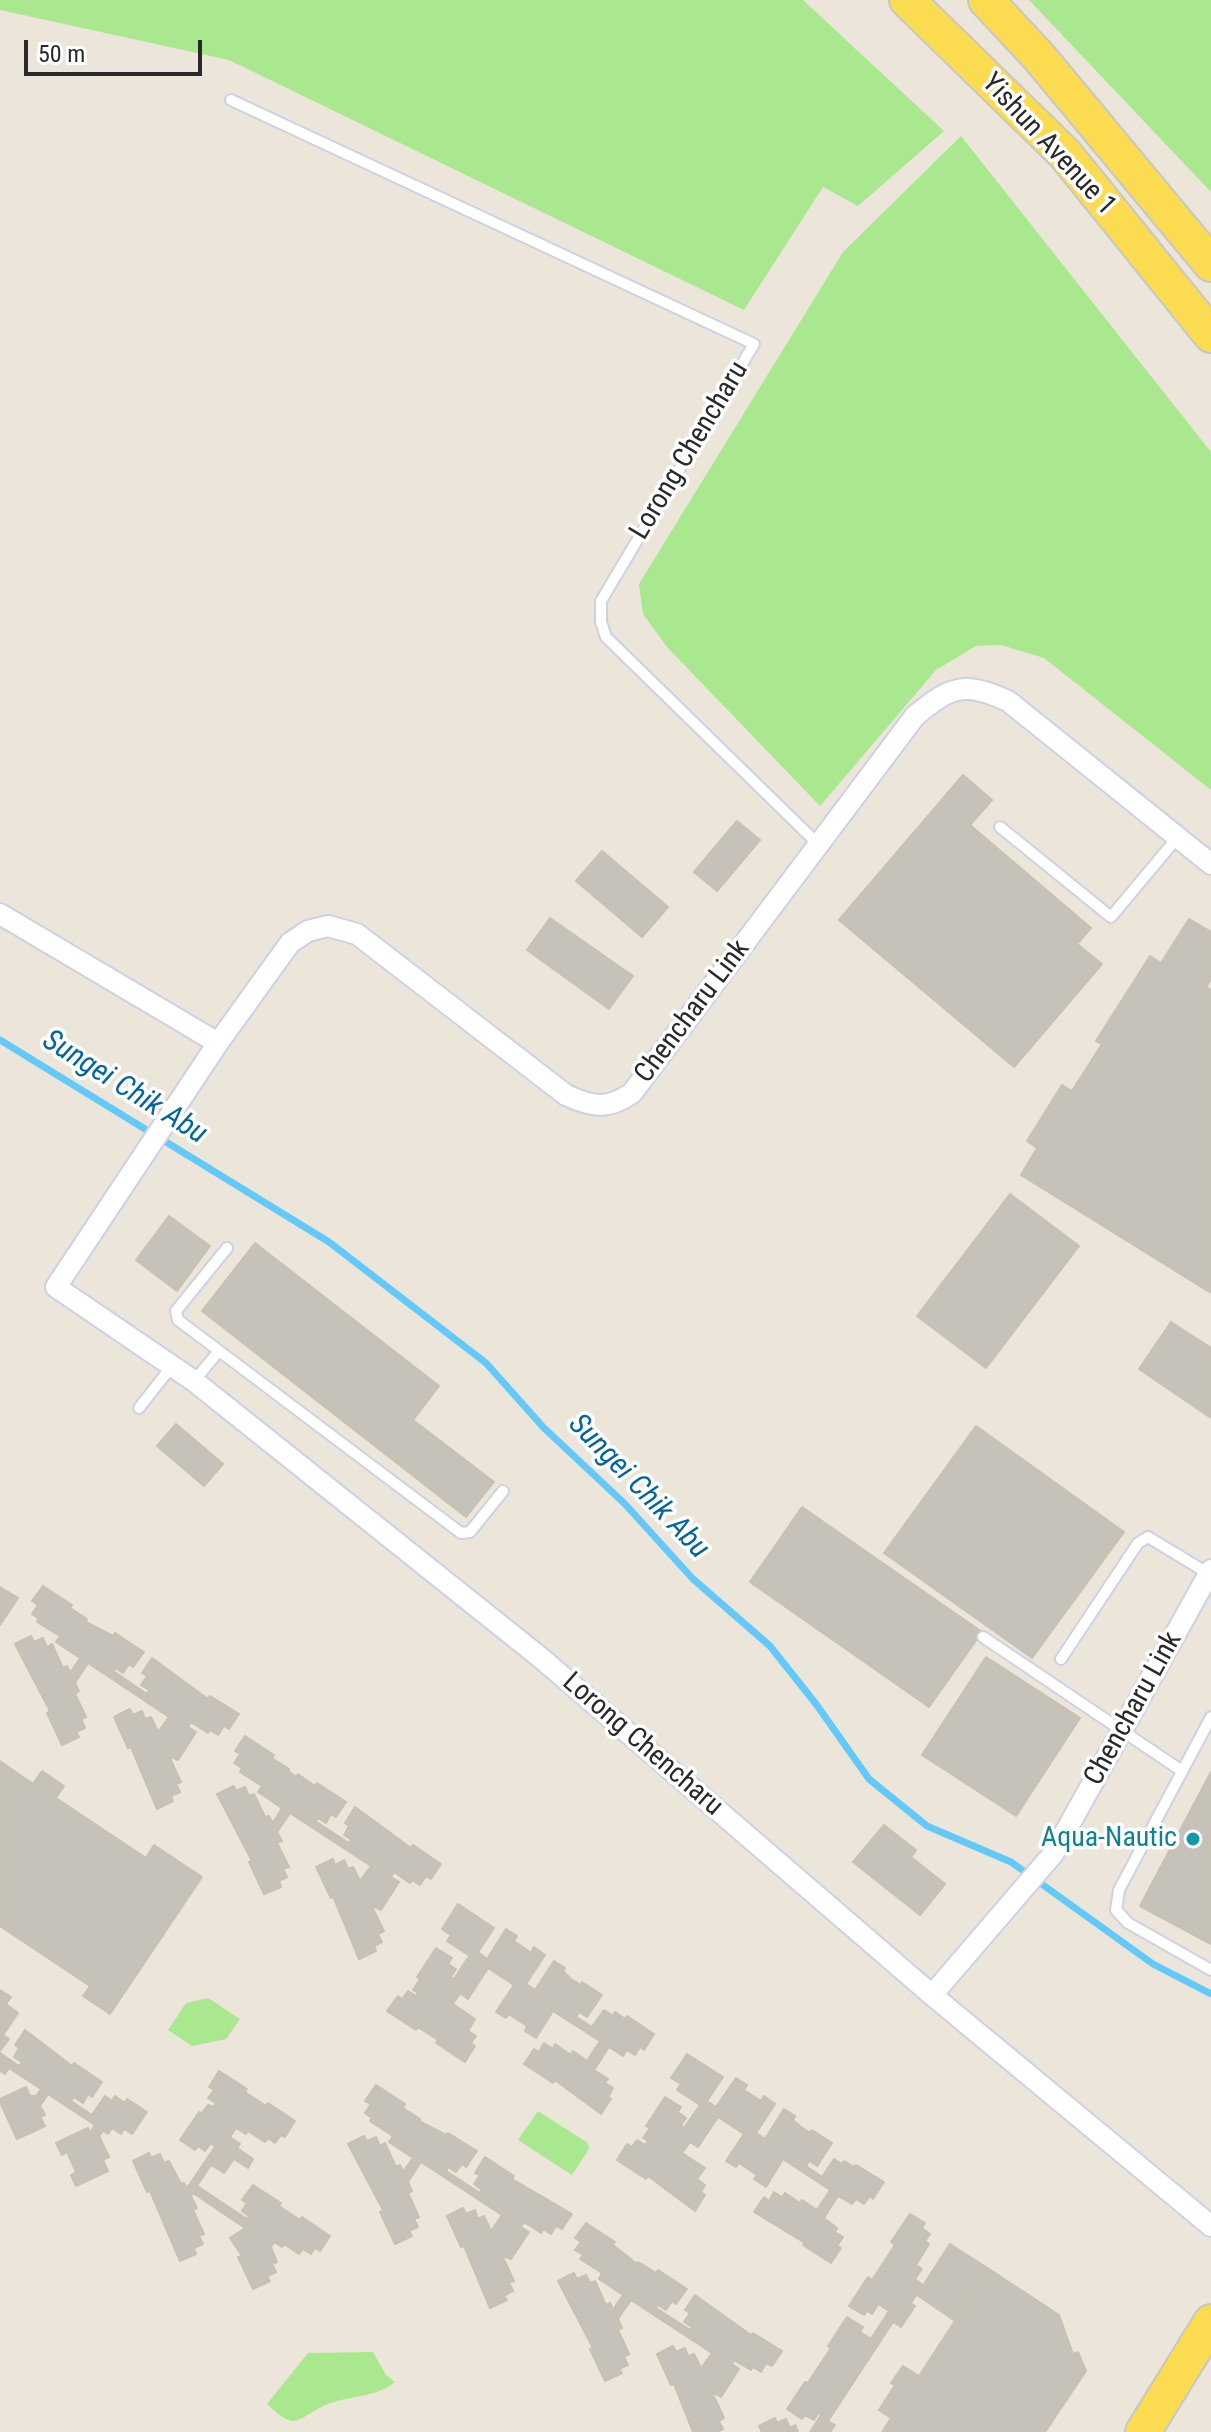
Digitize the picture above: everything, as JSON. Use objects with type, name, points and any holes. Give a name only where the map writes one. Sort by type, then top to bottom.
[{"type":"main road","name":"Yishun Avenue 1","points":[[907,0],[1065,154],[1211,335]]},
{"type":"main road","name":"Yishun Avenue 1","points":[[986,0],[1040,58],[1211,264]]},
{"type":"main road","points":[[1143,2432],[1211,2322]]},
{"type":"street","name":"Chencharu Link","points":[[56,1287],[218,1043],[290,943],[308,931],[328,926],[357,934],[566,1095],[585,1104],[602,1107],[619,1102],[632,1093],[915,716],[941,695],[960,689],[983,689],[1008,701],[1211,864]]},
{"type":"street","points":[[0,914],[218,1043]]},
{"type":"street","name":"Lorong Chencharu","points":[[56,1287],[194,1381],[541,1658],[932,1995],[1211,2226]]},
{"type":"street","name":"Chencharu Link","points":[[932,1995],[1053,1854],[1210,1572]]},
{"type":"lane","name":"Lorong Chencharu","points":[[231,100],[754,344],[601,601],[601,622],[606,637],[820,846]]},
{"type":"lane","points":[[1000,827],[1111,917],[1177,838]]},
{"type":"lane","points":[[227,1248],[176,1311],[176,1316],[461,1533],[470,1532],[503,1491]]},
{"type":"lane","points":[[194,1381],[219,1351]]},
{"type":"lane","points":[[139,1408],[172,1366]]},
{"type":"lane","points":[[1061,1659],[1138,1543],[1148,1537],[1210,1572]]},
{"type":"lane","points":[[983,1637],[1182,1771]]},
{"type":"lane","points":[[1211,1717],[1119,1890],[1116,1910],[1128,1923],[1211,1970]]},
{"type":"green space","points":[[0,0],[803,0],[944,131],[858,206],[823,187],[744,310],[229,60],[0,10]]},
{"type":"green space","points":[[1029,0],[1211,0],[1211,192]]},
{"type":"green space","points":[[961,136],[1211,452],[1211,790],[1044,658],[1001,645],[976,646],[936,670],[820,806],[667,647],[643,614],[639,584],[843,252]]},
{"type":"green space","points":[[208,1998],[240,2019],[226,2039],[192,2046],[168,2030],[186,2003]]},
{"type":"green space","points":[[538,2111],[588,2143],[589,2149],[572,2175],[518,2140]]},
{"type":"green space","points":[[373,2352],[386,2375],[395,2382],[387,2387],[328,2404],[293,2421],[282,2417],[267,2404],[308,2353]]},
{"type":"building","points":[[963,775],[992,800],[970,825],[1091,928],[1077,944],[1102,964],[1014,1067],[839,920]]},
{"type":"building","points":[[737,821],[760,840],[717,891],[694,872]]},
{"type":"building","points":[[602,851],[668,907],[642,937],[576,881]]},
{"type":"building","points":[[550,918],[633,976],[609,1009],[527,950]]},
{"type":"building","points":[[1189,919],[1211,932],[1211,979],[1206,987],[1211,990],[1211,1293],[1021,1175],[1037,1148],[1027,1141],[1062,1085],[1072,1091],[1102,1044],[1096,1041],[1150,956],[1161,963]]},
{"type":"building","points":[[1010,1194],[1079,1246],[986,1368],[917,1316]]},
{"type":"building","points":[[169,1216],[210,1246],[177,1291],[136,1260]]},
{"type":"building","points":[[255,1243],[439,1386],[413,1420],[494,1482],[466,1517],[202,1311]]},
{"type":"building","points":[[1171,1322],[1211,1348],[1211,1418],[1139,1369]]},
{"type":"building","points":[[176,1424],[223,1464],[204,1486],[157,1446]]},
{"type":"building","points":[[976,1426],[1124,1532],[1032,1658],[884,1553]]},
{"type":"building","points":[[802,1507],[982,1632],[929,1707],[750,1582]]},
{"type":"building","points":[[43,1586],[72,1605],[70,1608],[87,1619],[86,1622],[113,1636],[115,1633],[144,1652],[133,1667],[129,1664],[123,1673],[115,1668],[113,1671],[147,1694],[149,1690],[141,1685],[147,1676],[142,1673],[152,1658],[208,1699],[210,1696],[239,1714],[229,1729],[224,1726],[218,1735],[210,1730],[208,1733],[191,1722],[188,1727],[196,1732],[178,1760],[169,1756],[181,1782],[176,1784],[180,1792],[171,1796],[173,1801],[157,1809],[131,1747],[128,1748],[114,1717],[130,1709],[133,1715],[142,1711],[145,1719],[151,1717],[158,1732],[169,1717],[88,1663],[75,1683],[79,1691],[75,1694],[86,1717],[81,1719],[85,1728],[76,1732],[79,1737],[62,1745],[47,1713],[50,1711],[15,1644],[31,1636],[34,1642],[43,1638],[47,1647],[52,1644],[63,1668],[67,1666],[70,1673],[80,1658],[56,1642],[60,1636],[37,1622],[39,1619],[32,1614],[38,1605],[32,1601]]},
{"type":"building","points":[[0,1587],[18,1598],[0,1625]]},
{"type":"building","points":[[986,1657],[1080,1718],[1016,1816],[922,1755]]},
{"type":"building","points":[[245,1736],[274,1755],[272,1758],[296,1777],[298,1774],[315,1786],[317,1783],[346,1802],[336,1817],[331,1814],[326,1823],[318,1818],[315,1821],[349,1843],[352,1840],[344,1835],[349,1826],[345,1823],[355,1807],[411,1848],[413,1845],[441,1864],[431,1879],[426,1876],[420,1885],[412,1880],[410,1883],[394,1872],[391,1877],[399,1882],[381,1910],[371,1905],[384,1931],[378,1934],[382,1942],[374,1946],[376,1951],[359,1959],[333,1896],[331,1898],[316,1867],[333,1859],[335,1865],[344,1860],[348,1869],[353,1867],[360,1881],[371,1866],[290,1813],[277,1832],[282,1841],[277,1843],[289,1867],[283,1869],[287,1877],[279,1881],[281,1887],[264,1894],[249,1862],[252,1861],[217,1794],[234,1786],[236,1791],[245,1787],[249,1796],[254,1794],[265,1817],[269,1816],[273,1823],[282,1808],[258,1792],[262,1786],[240,1772],[242,1768],[234,1763],[240,1754],[235,1751]]},
{"type":"building","points":[[0,1761],[33,1784],[42,1771],[64,1786],[56,1798],[146,1858],[154,1845],[202,1877],[110,2014],[83,1996],[90,1986],[0,1926]]},
{"type":"building","name":"Aqua-Nautic","points":[[1211,1772],[1211,1944],[1140,1906]]},
{"type":"building","points":[[884,1825],[916,1850],[911,1857],[945,1884],[920,1915],[853,1862]]},
{"type":"building","points":[[458,1904],[494,1928],[478,1952],[487,1959],[506,1929],[517,1936],[514,1941],[531,1953],[534,1947],[545,1955],[526,1984],[535,1990],[554,1961],[565,1968],[563,1971],[571,1979],[602,1995],[587,2017],[579,2012],[576,2017],[592,2027],[604,2010],[613,2016],[615,2012],[625,2019],[627,2016],[654,2034],[644,2050],[640,2047],[635,2055],[627,2050],[623,2056],[609,2047],[594,2070],[608,2079],[605,2083],[613,2088],[608,2097],[611,2099],[601,2114],[555,2080],[553,2083],[524,2064],[534,2049],[539,2052],[544,2043],[553,2049],[555,2044],[571,2055],[573,2051],[587,2061],[600,2041],[553,2011],[536,2038],[525,2031],[527,2026],[509,2014],[506,2018],[496,2012],[514,1985],[488,1968],[468,1999],[460,1993],[453,2004],[475,2019],[468,2031],[476,2036],[471,2043],[475,2046],[465,2062],[436,2043],[438,2040],[387,2011],[398,1996],[402,1999],[408,1991],[416,1996],[418,1993],[413,1990],[420,1979],[417,1977],[436,1948],[452,1958],[448,1964],[456,1969],[451,1977],[454,1979],[470,1956],[447,1941],[451,1935],[442,1929]]},
{"type":"building","points":[[0,1990],[11,1997],[6,2004],[18,2013],[3,2035],[9,2039],[0,2051]]},
{"type":"building","points":[[25,2030],[72,2066],[74,2063],[102,2082],[92,2097],[88,2094],[83,2103],[74,2097],[71,2101],[92,2115],[105,2096],[112,2101],[115,2096],[125,2103],[127,2099],[147,2112],[132,2134],[124,2129],[121,2134],[112,2128],[108,2134],[103,2131],[99,2136],[109,2157],[103,2160],[108,2171],[76,2186],[71,2175],[76,2172],[67,2152],[62,2155],[56,2143],[88,2128],[90,2133],[95,2125],[48,2094],[40,2106],[45,2115],[40,2117],[45,2126],[17,2139],[0,2102],[0,2099],[26,2087],[30,2096],[36,2096],[41,2089],[9,2068],[5,2074],[0,2071],[0,2053],[19,2066],[22,2062],[14,2057],[19,2048],[15,2045]]},
{"type":"building","points":[[687,2054],[723,2077],[707,2101],[716,2107],[736,2078],[747,2085],[744,2090],[761,2101],[764,2096],[775,2104],[756,2133],[765,2139],[784,2109],[795,2116],[793,2120],[801,2127],[832,2143],[817,2166],[809,2161],[806,2166],[822,2177],[834,2159],[842,2164],[844,2161],[854,2167],[856,2165],[884,2182],[873,2199],[870,2196],[864,2204],[856,2199],[852,2204],[838,2196],[824,2218],[843,2237],[837,2246],[841,2248],[831,2263],[754,2212],[764,2197],[769,2201],[774,2192],[782,2197],[785,2193],[800,2203],[802,2200],[817,2210],[830,2190],[783,2159],[766,2187],[754,2179],[757,2175],[739,2163],[736,2167],[726,2161],[744,2134],[718,2117],[698,2147],[690,2142],[682,2153],[705,2168],[697,2179],[705,2185],[701,2192],[705,2195],[695,2211],[648,2176],[646,2179],[617,2160],[627,2144],[632,2147],[637,2140],[645,2145],[648,2141],[643,2138],[650,2128],[646,2126],[665,2097],[681,2107],[678,2112],[686,2118],[681,2125],[684,2128],[700,2105],[677,2090],[681,2084],[671,2078]]},
{"type":"building","points":[[219,2071],[266,2106],[268,2103],[295,2121],[285,2137],[281,2135],[275,2143],[268,2138],[265,2142],[248,2131],[246,2134],[236,2128],[230,2137],[240,2144],[237,2148],[253,2159],[248,2168],[234,2159],[224,2173],[211,2165],[197,2186],[247,2219],[249,2216],[242,2211],[247,2203],[242,2200],[253,2185],[300,2220],[302,2217],[330,2236],[320,2251],[315,2248],[311,2254],[303,2249],[299,2254],[284,2244],[282,2247],[274,2242],[271,2247],[277,2262],[272,2264],[276,2272],[267,2276],[270,2281],[253,2289],[238,2257],[242,2256],[230,2238],[245,2228],[193,2193],[191,2196],[197,2208],[193,2210],[204,2234],[199,2236],[203,2244],[194,2248],[196,2254],[180,2261],[150,2191],[147,2192],[133,2161],[149,2153],[151,2158],[160,2154],[164,2163],[169,2161],[181,2184],[184,2183],[187,2188],[215,2147],[211,2143],[205,2151],[198,2146],[195,2150],[180,2140],[199,2112],[201,2114],[208,2105],[213,2107],[216,2103],[208,2098],[214,2090],[209,2087]]},
{"type":"building","points":[[376,2085],[405,2104],[403,2108],[419,2121],[446,2135],[448,2133],[477,2151],[466,2167],[462,2164],[456,2172],[448,2167],[446,2171],[480,2193],[482,2190],[474,2184],[480,2175],[475,2173],[485,2157],[514,2176],[512,2179],[572,2214],[562,2229],[556,2226],[551,2234],[543,2229],[541,2233],[524,2222],[521,2227],[529,2232],[511,2259],[502,2255],[514,2281],[509,2283],[513,2291],[504,2296],[507,2300],[490,2308],[464,2246],[461,2247],[447,2216],[463,2208],[466,2214],[475,2210],[478,2219],[484,2216],[491,2231],[502,2215],[421,2162],[408,2182],[412,2191],[408,2193],[419,2217],[414,2219],[418,2227],[409,2231],[412,2236],[395,2244],[380,2212],[383,2210],[348,2144],[364,2136],[367,2141],[376,2137],[380,2146],[385,2143],[396,2167],[400,2165],[403,2172],[413,2158],[389,2142],[393,2136],[370,2121],[372,2118],[365,2113],[371,2104],[365,2101]]},
{"type":"building","points":[[910,2214],[925,2223],[922,2228],[930,2234],[925,2241],[929,2244],[916,2265],[922,2269],[915,2279],[923,2285],[911,2303],[915,2306],[901,2327],[893,2322],[828,2421],[835,2425],[830,2432],[810,2432],[821,2415],[818,2413],[814,2420],[805,2415],[802,2419],[787,2409],[831,2348],[828,2346],[847,2317],[863,2327],[860,2332],[871,2339],[889,2311],[878,2304],[872,2314],[867,2311],[864,2315],[849,2306],[868,2277],[872,2280],[895,2245],[891,2242]]},
{"type":"building","points":[[586,2223],[615,2242],[613,2245],[637,2264],[656,2273],[658,2270],[687,2289],[676,2304],[672,2301],[666,2310],[658,2305],[656,2308],[690,2330],[692,2327],[684,2322],[690,2313],[685,2310],[695,2295],[751,2335],[753,2333],[782,2351],[772,2366],[766,2363],[761,2372],[734,2360],[732,2364],[739,2369],[721,2397],[712,2392],[724,2418],[719,2421],[723,2429],[693,2432],[674,2384],[671,2385],[657,2354],[673,2346],[676,2352],[685,2348],[688,2356],[694,2354],[701,2368],[712,2353],[631,2300],[618,2319],[622,2328],[618,2330],[629,2354],[624,2357],[628,2365],[619,2369],[622,2373],[605,2381],[590,2349],[593,2348],[558,2281],[574,2273],[577,2279],[586,2275],[590,2283],[595,2281],[606,2305],[610,2303],[613,2310],[623,2295],[599,2279],[602,2273],[580,2259],[583,2255],[575,2250],[581,2242],[575,2238]]},
{"type":"building","points":[[950,2244],[989,2269],[955,2321],[917,2295]]},
{"type":"building","points":[[989,2269],[1059,2315],[1073,2354],[1078,2352],[1086,2371],[1045,2432],[882,2432],[891,2418],[879,2410],[895,2385],[891,2383],[903,2366],[919,2376]]},
{"type":"building","points":[[775,2418],[777,2423],[786,2419],[790,2428],[795,2425],[798,2432],[762,2432],[759,2426]]},
{"type":"waterway","name":"Sungei Chik Abu","points":[[0,1040],[329,1242],[486,1363],[544,1428],[625,1504],[693,1579],[770,1646],[869,1779],[927,1826],[1011,1862],[1153,1964],[1211,1994]]},
{"type":"place","name":"Aqua-Nautic","points":[[1193,1839]]}]
